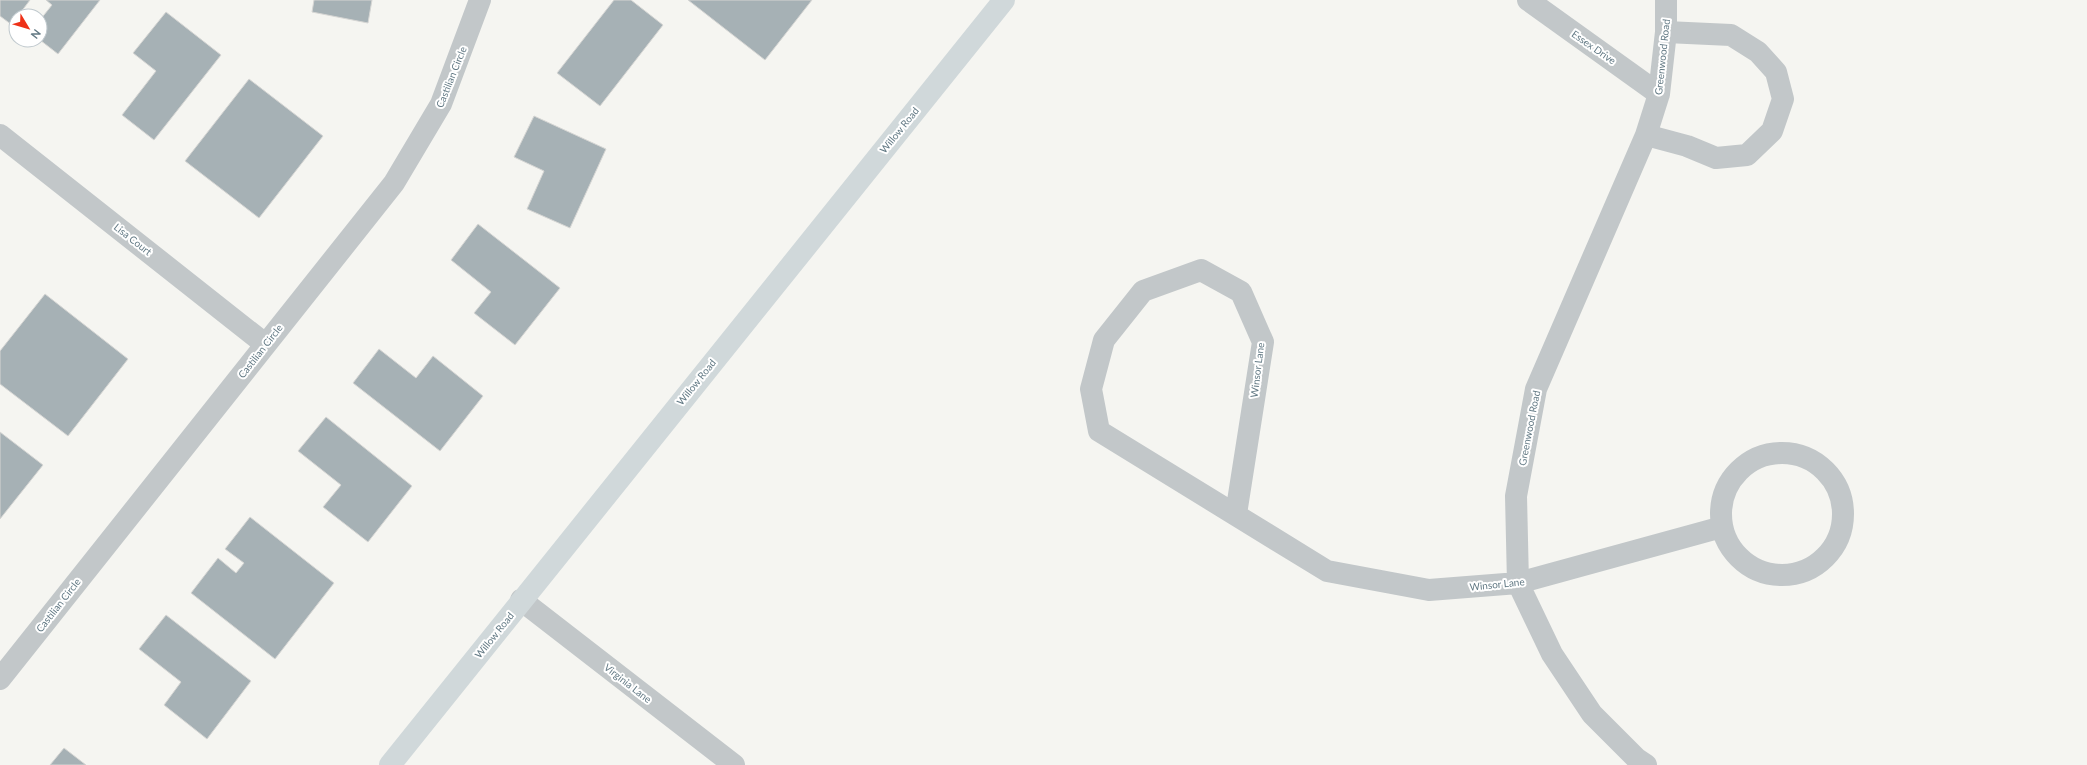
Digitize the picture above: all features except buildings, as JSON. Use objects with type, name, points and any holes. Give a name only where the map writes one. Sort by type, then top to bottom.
[{"type":"main road","name":"Willow Road","points":[[390,765],[1004,0]]},
{"type":"street","name":"Castilian Circle","points":[[0,679],[394,183],[441,104],[480,0]]},
{"type":"street","name":"Essex Drive","points":[[1528,0],[1659,94]]},
{"type":"street","name":"Greenwood Road","points":[[1638,763],[1592,714],[1552,654],[1518,583],[1516,496],[1536,389],[1646,135],[1659,94],[1666,32],[1666,0]]},
{"type":"street","points":[[1646,135],[1687,146],[1716,158],[1747,155],[1772,131],[1783,99],[1776,72],[1758,52],[1731,35],[1666,32]]},
{"type":"street","name":"Lisa Court","points":[[0,135],[265,344]]},
{"type":"street","name":"Winsor Lane","points":[[1236,514],[1263,342],[1241,292],[1201,270],[1143,291],[1104,340],[1091,388],[1099,431],[1327,571],[1429,590],[1518,583],[1722,527]]},
{"type":"street","points":[[1773,454],[1794,454],[1818,464],[1828,473],[1837,488],[1842,504],[1843,520],[1837,539],[1829,553],[1809,568],[1790,575],[1771,575],[1754,569],[1741,560],[1732,550],[1722,527],[1721,510],[1724,494],[1732,480],[1744,466],[1754,460],[1773,454]]},
{"type":"street","name":"Virginia Lane","points":[[521,600],[734,765]]}]
